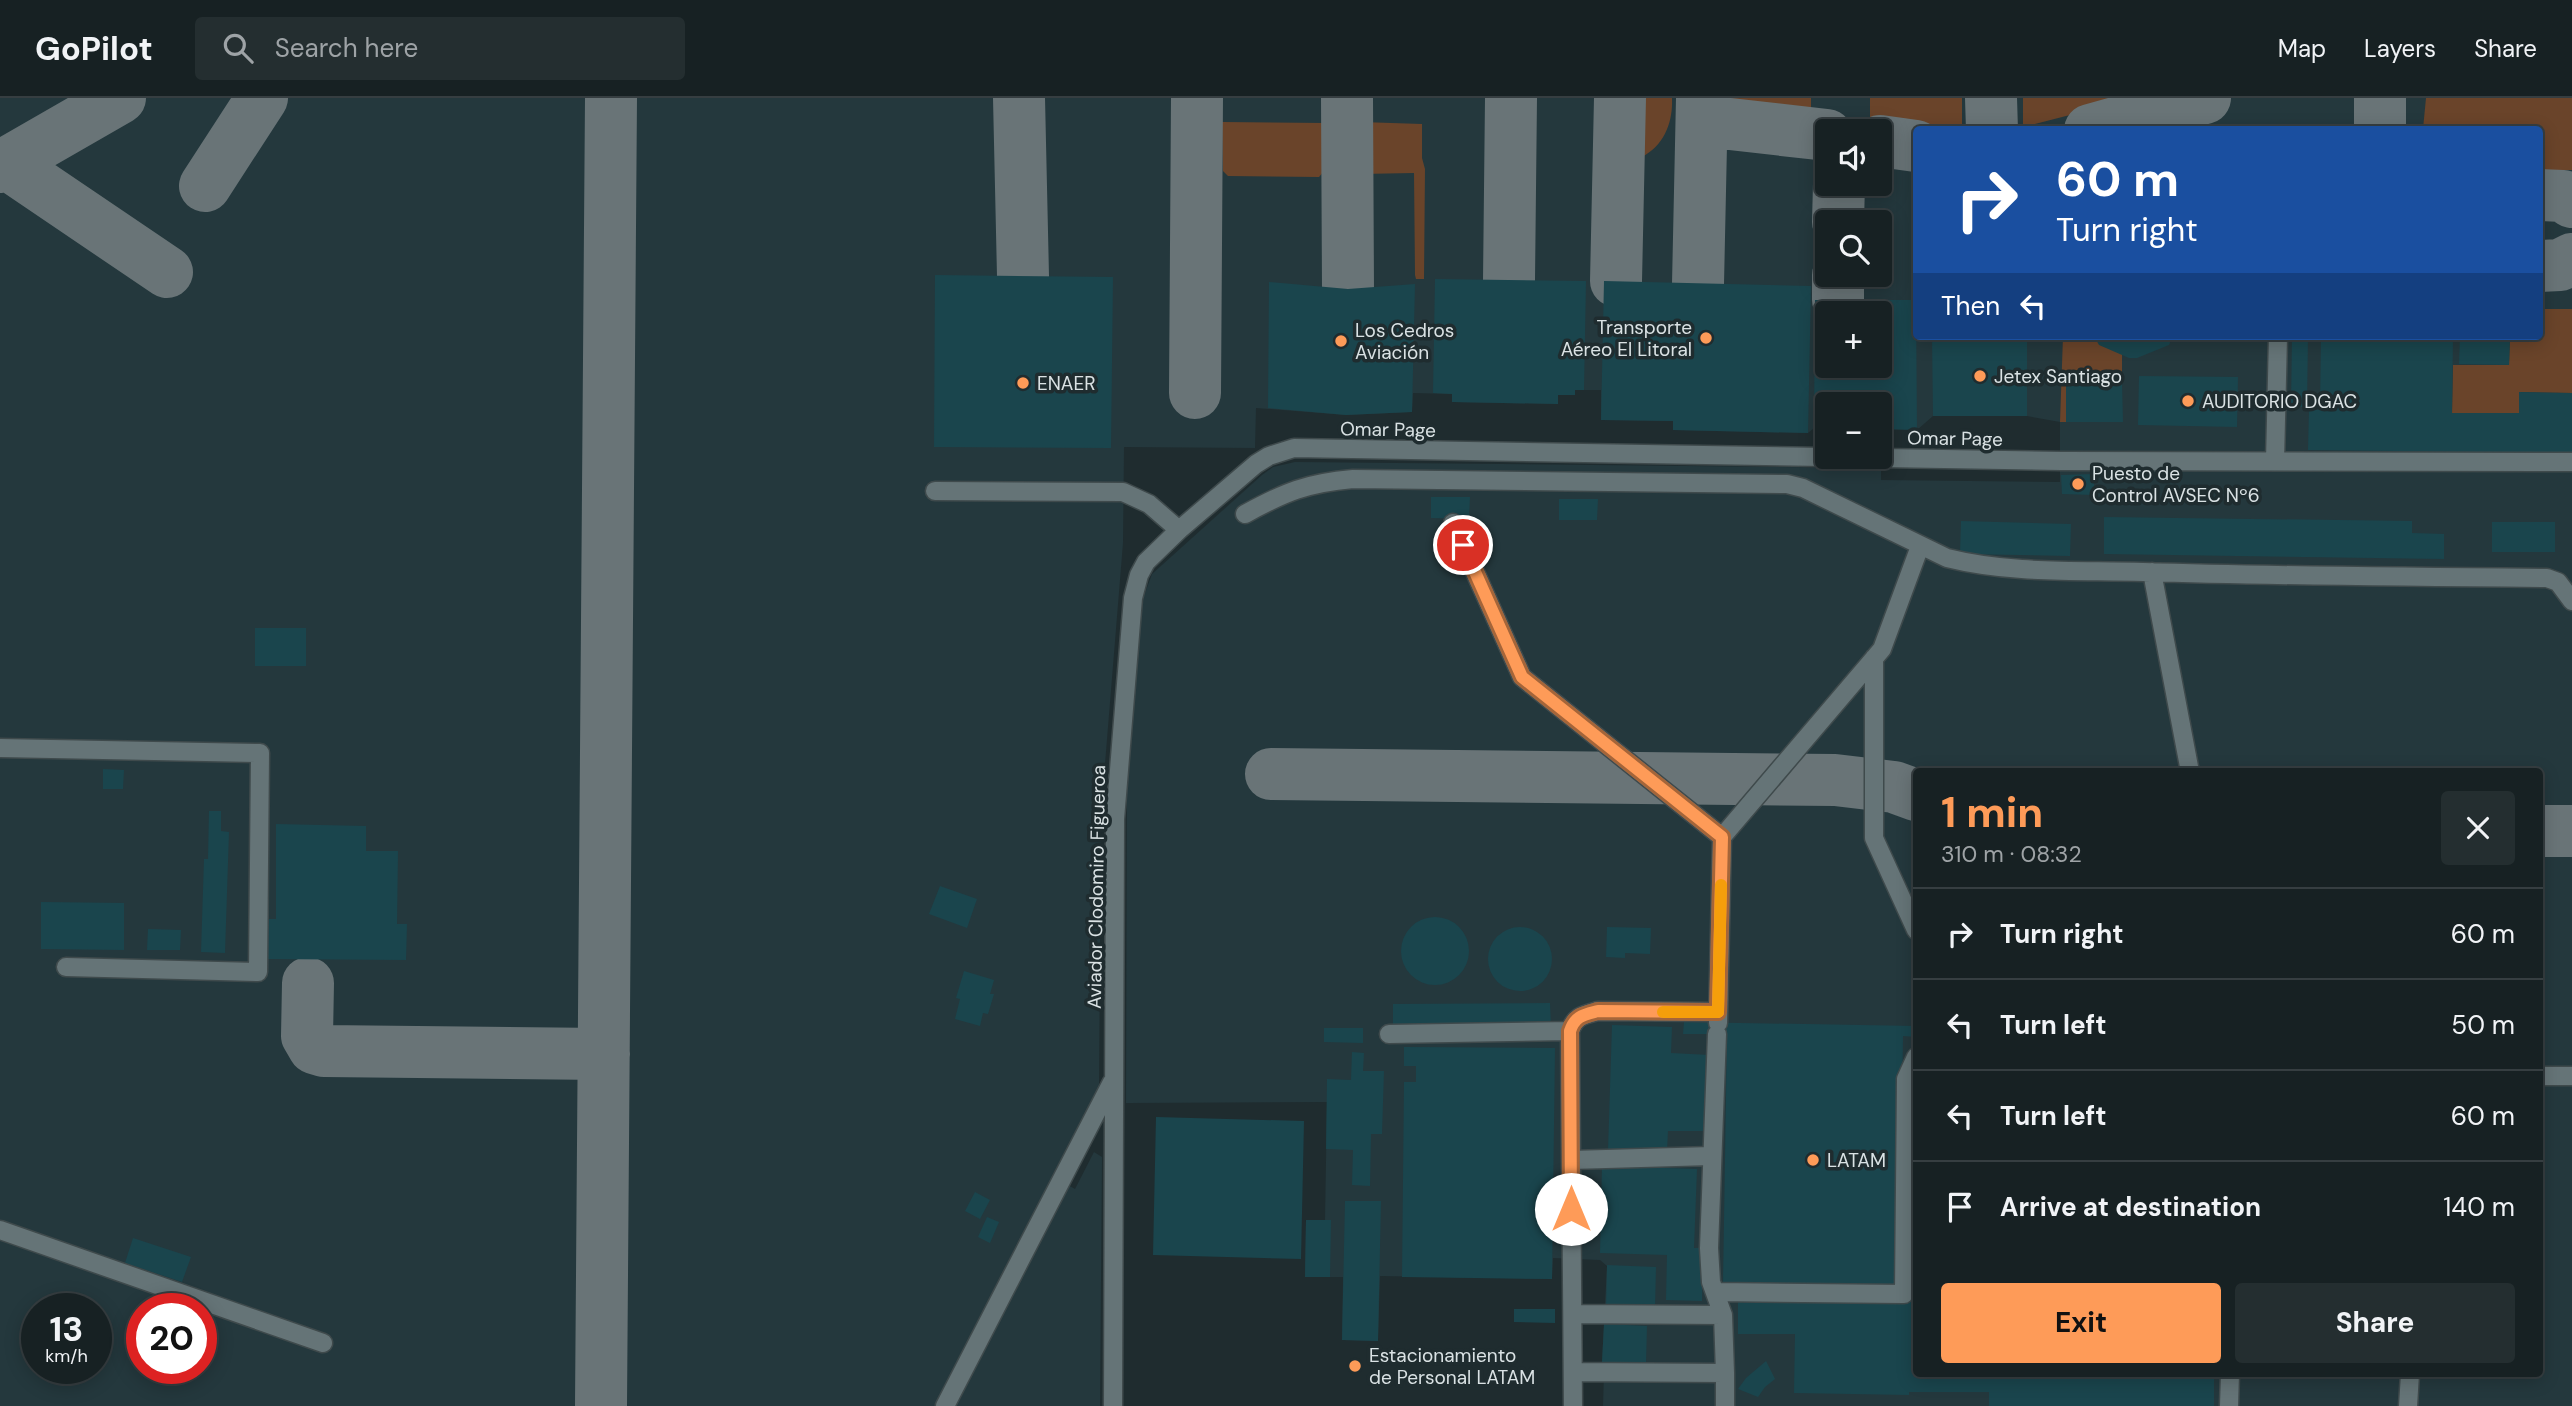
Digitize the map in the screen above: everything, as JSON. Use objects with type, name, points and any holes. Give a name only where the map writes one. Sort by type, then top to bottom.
[{"type":"street","points":[[2275,461],[2278,340]]},
{"type":"street","name":"Omar Page","points":[[1294,449],[2061,461],[2572,462]]},
{"type":"street","name":"Aviador Clodomiro Figueroa","points":[[1113,1406],[1115,819],[1133,598],[1139,575],[1146,562],[1179,530],[1256,464],[1269,456],[1294,449]]},
{"type":"street","points":[[1245,514],[1290,491],[1316,482],[1353,480],[1787,484],[1802,488],[1947,558],[2010,568],[2547,578],[2558,582],[2572,601]]},
{"type":"street","points":[[935,491],[1124,492],[1149,504],[1179,530]]},
{"type":"street","points":[[1453,523],[1522,677],[1722,837]]},
{"type":"street","points":[[1726,1406],[1723,1315],[1711,1282],[1709,1248],[1722,837],[1882,649],[1920,546]]},
{"type":"street","points":[[2152,572],[2189,768]]},
{"type":"street","points":[[1874,658],[1874,838],[1913,923]]},
{"type":"street","points":[[0,748],[260,753],[258,972],[66,967]]},
{"type":"street","points":[[1573,1406],[1570,1031],[1574,1021],[1580,1016],[1598,1011],[1718,1023]]},
{"type":"street","points":[[1389,1034],[1570,1031]]},
{"type":"street","points":[[1715,1292],[1904,1294],[1906,1079],[1913,1064]]},
{"type":"street","points":[[2543,1076],[2572,1076]]},
{"type":"street","points":[[945,1406],[1114,1078]]},
{"type":"street","points":[[1571,1160],[1711,1156]]},
{"type":"street","points":[[0,1230],[323,1343]]},
{"type":"street","points":[[1573,1305],[1723,1315]]},
{"type":"street","points":[[1573,1372],[1725,1373]]},
{"type":"street","points":[[2229,1406],[2230,1377]]},
{"type":"street","points":[[2409,1406],[2410,1377]]},
{"type":"shaded area","points":[[0,98],[2572,98],[2572,1406],[1603,1406],[1602,1362],[1607,1266],[1600,1260],[1553,1258],[1552,1279],[1380,1276],[1378,1341],[1342,1340],[1343,1277],[1305,1277],[1306,1220],[1325,1220],[1327,1102],[1126,1103],[1127,772],[1141,604],[1152,574],[1262,475],[1273,467],[1295,462],[1881,469],[1881,480],[2060,482],[2060,422],[2027,416],[1933,416],[1917,430],[1892,429],[1892,392],[1815,392],[1815,428],[1808,433],[1673,430],[1673,421],[1601,420],[1601,390],[1575,390],[1575,395],[1558,395],[1558,404],[1452,402],[1452,394],[1413,393],[1412,412],[1346,415],[1256,408],[1255,448],[1124,447],[1123,543],[1101,813],[1099,1087],[1052,1176],[1075,1189],[1094,1152],[1102,1157],[1100,1406],[0,1406]]},
{"type":"shaded area","points":[[1643,98],[1672,98],[1672,107],[1666,132],[1656,146],[1642,157]]},
{"type":"shaded area","points":[[1732,98],[1811,98],[1811,115],[1731,108]]},
{"type":"shaded area","points":[[1870,98],[1962,98],[1962,126],[1913,127],[1892,124],[1892,119],[1870,119]]},
{"type":"shaded area","points":[[2023,98],[2136,98],[2027,126],[2023,126]]},
{"type":"shaded area","points":[[2426,98],[2572,98],[2572,170],[2543,170],[2543,126],[2423,126]]},
{"type":"shaded area","points":[[1222,122],[1325,123],[1324,171],[1319,177],[1228,176],[1223,171]]},
{"type":"shaded area","points":[[1361,122],[1422,124],[1422,158],[1425,169],[1424,279],[1416,279],[1415,275],[1414,173],[1360,174]]},
{"type":"shaded area","points":[[2543,309],[2572,309],[2572,393],[2520,392],[2519,413],[2452,413],[2453,365],[2509,365],[2510,340],[2543,340]]},
{"type":"shaded area","points":[[2063,340],[2100,340],[2122,354],[2122,382],[2066,382],[2066,422],[2060,422]]},
{"type":"building","name":"ENAER","points":[[935,275],[1113,277],[1111,448],[934,447]]},
{"type":"building","points":[[1435,279],[1586,281],[1584,390],[1575,390],[1575,395],[1558,395],[1558,404],[1452,402],[1452,394],[1433,393]]},
{"type":"building","name":"Transporte Aéreo El Litoral","points":[[1604,281],[1811,286],[1808,433],[1673,430],[1673,421],[1601,420]]},
{"type":"building","name":"Los Cedros Aviación","points":[[1269,282],[1348,289],[1415,284],[1412,412],[1346,415],[1268,408]]},
{"type":"building","points":[[1815,300],[1913,300],[1917,430],[1892,429],[1892,392],[1815,392],[1814,428]]},
{"type":"building","name":"Jetex Santiago","points":[[1932,340],[2027,340],[2027,416],[1933,416]]},
{"type":"building","points":[[2096,340],[2171,340],[2169,345],[2137,358],[2129,358],[2099,345]]},
{"type":"building","points":[[2292,340],[2308,340],[2307,407],[2291,407]]},
{"type":"building","points":[[2321,340],[2453,340],[2452,413],[2519,413],[2519,392],[2572,393],[2572,453],[2308,450],[2309,410],[2320,410]]},
{"type":"building","points":[[2460,340],[2510,340],[2509,365],[2459,364]]},
{"type":"building","name":"AUDITORIO DGAC","points":[[2139,376],[2238,377],[2237,427],[2138,425]]},
{"type":"building","points":[[2066,382],[2122,382],[2123,422],[2066,422]]},
{"type":"building","name":"Puesto de Control AVSEC Nº6","points":[[2094,474],[2094,495],[2062,494],[2061,475]]},
{"type":"building","points":[[1431,497],[1470,497],[1469,519],[1431,518]]},
{"type":"building","points":[[1559,499],[1598,499],[1597,520],[1559,520]]},
{"type":"building","points":[[2104,517],[2412,521],[2412,533],[2444,534],[2444,559],[2104,554]]},
{"type":"building","points":[[1961,521],[2071,524],[2070,556],[1960,554]]},
{"type":"building","points":[[2492,522],[2555,522],[2555,552],[2492,552]]},
{"type":"building","points":[[255,628],[306,628],[306,666],[255,666]]},
{"type":"building","points":[[103,769],[124,770],[123,789],[103,789]]},
{"type":"building","points":[[209,811],[221,811],[221,831],[229,832],[225,953],[201,952],[204,859],[208,859]]},
{"type":"building","points":[[276,824],[366,826],[366,851],[398,851],[397,924],[407,924],[406,960],[265,959],[265,919],[276,919]]},
{"type":"building","points":[[940,886],[977,899],[967,928],[929,914]]},
{"type":"building","points":[[41,902],[124,903],[124,950],[41,949]]},
{"type":"building","points":[[1442,917],[1463,932],[1469,944],[1467,964],[1459,975],[1442,985],[1428,985],[1411,975],[1403,964],[1401,944],[1411,927],[1422,919]]},
{"type":"building","points":[[1520,927],[1538,933],[1546,941],[1552,959],[1546,977],[1538,985],[1520,991],[1502,985],[1494,977],[1488,959],[1494,941],[1502,933]]},
{"type":"building","points":[[1607,927],[1651,928],[1650,954],[1625,953],[1625,958],[1606,957]]},
{"type":"building","points":[[148,929],[181,930],[180,950],[147,950]]},
{"type":"building","points":[[964,971],[994,980],[990,994],[994,994],[988,1014],[983,1013],[980,1026],[955,1019],[960,999],[956,998]]},
{"type":"building","points":[[1550,1003],[1551,1027],[1393,1028],[1393,1004]]},
{"type":"building","name":"LATAM","points":[[1684,1022],[1913,1026],[1913,1037],[1903,1036],[1899,1286],[1723,1283],[1727,1034],[1683,1034]]},
{"type":"building","points":[[1612,1025],[1672,1027],[1671,1053],[1710,1055],[1706,1131],[1668,1131],[1667,1151],[1608,1151]]},
{"type":"building","points":[[1324,1028],[1363,1028],[1363,1043],[1324,1042]]},
{"type":"building","points":[[1404,1047],[1555,1048],[1552,1279],[1402,1277],[1404,1082],[1416,1082],[1416,1066],[1404,1066]]},
{"type":"building","points":[[1352,1052],[1364,1053],[1363,1071],[1384,1071],[1382,1134],[1371,1134],[1370,1186],[1352,1185],[1353,1150],[1326,1149],[1327,1079],[1351,1080]]},
{"type":"building","points":[[1908,1080],[1913,1080],[1913,1188],[1907,1188]]},
{"type":"building","points":[[1156,1117],[1304,1121],[1301,1259],[1153,1255]]},
{"type":"building","points":[[1602,1166],[1697,1169],[1694,1248],[1703,1248],[1702,1301],[1666,1300],[1667,1255],[1600,1253]]},
{"type":"building","points":[[975,1192],[990,1200],[980,1219],[965,1211]]},
{"type":"building","points":[[1345,1201],[1381,1201],[1378,1341],[1342,1340]]},
{"type":"building","points":[[987,1217],[999,1222],[990,1243],[978,1237]]},
{"type":"building","points":[[1306,1220],[1331,1220],[1330,1277],[1305,1277]]},
{"type":"building","points":[[1912,1221],[1913,1221],[1913,1289]]},
{"type":"building","points":[[133,1238],[191,1257],[182,1282],[125,1263]]},
{"type":"building","points":[[1607,1265],[1656,1267],[1655,1309],[1606,1308]]},
{"type":"building","points":[[1738,1300],[1913,1302],[1913,1377],[2214,1377],[2214,1406],[1989,1406],[1989,1392],[1909,1392],[1909,1395],[1794,1393],[1795,1334],[1738,1334]]},
{"type":"building","points":[[1514,1309],[1555,1309],[1555,1323],[1514,1322]]},
{"type":"building","points":[[1604,1324],[1647,1326],[1646,1363],[1602,1362]]},
{"type":"building","points":[[1766,1361],[1775,1379],[1758,1397],[1738,1389],[1746,1378]]},
{"type":"taxiway","points":[[0,167],[120,98]]},
{"type":"taxiway","points":[[205,186],[262,98]]},
{"type":"taxiway","points":[[601,1406],[611,98]]},
{"type":"taxiway","points":[[1019,98],[1023,276]]},
{"type":"taxiway","points":[[1195,393],[1197,98]]},
{"type":"taxiway","points":[[1347,98],[1348,289]]},
{"type":"taxiway","points":[[1509,280],[1511,98]]},
{"type":"taxiway","points":[[1616,281],[1620,98]]},
{"type":"taxiway","points":[[1698,284],[1702,98]]},
{"type":"taxiway","points":[[1991,98],[1992,126]]},
{"type":"taxiway","points":[[2104,126],[2205,98]]},
{"type":"taxiway","points":[[2380,98],[2380,126]]},
{"type":"taxiway","points":[[1703,121],[1815,134]]},
{"type":"taxiway","points":[[1892,143],[1913,146]]},
{"type":"taxiway","points":[[6,163],[167,272]]},
{"type":"taxiway","points":[[2543,195],[2563,196],[2572,202]]},
{"type":"taxiway","points":[[1838,210],[1839,196]]},
{"type":"taxiway","points":[[2543,266],[2560,265],[2572,259]]},
{"type":"taxiway","points":[[1838,287],[1838,300]]},
{"type":"taxiway","points":[[1271,774],[1835,780],[1894,787],[1913,794]]},
{"type":"taxiway","points":[[2543,831],[2572,831]]},
{"type":"taxiway","points":[[308,983],[307,1036],[314,1048],[324,1051],[604,1054]]},
{"type":"slow traffic","points":[[1663,1012],[1718,1012],[1721,885]]},
{"type":"place","name":"Transporte Aéreo El Litoral","points":[[1706,338]]},
{"type":"place","name":"Los Cedros Aviación","points":[[1341,341]]},
{"type":"place","name":"Jetex Santiago","points":[[1980,376]]},
{"type":"place","name":"ENAER","points":[[1023,383]]},
{"type":"place","name":"AUDITORIO DGAC","points":[[2188,401]]},
{"type":"place","name":"Puesto de Control AVSEC Nº6","points":[[2078,484]]},
{"type":"place","name":"LATAM","points":[[1813,1160]]},
{"type":"place","name":"Estacionamiento de Personal LATAM","points":[[1355,1366]]},
{"type":"route","points":[[1463,545],[1522,677],[1722,837],[1718,1012],[1598,1011],[1580,1016],[1574,1021],[1570,1031],[1571,1209]]}]
